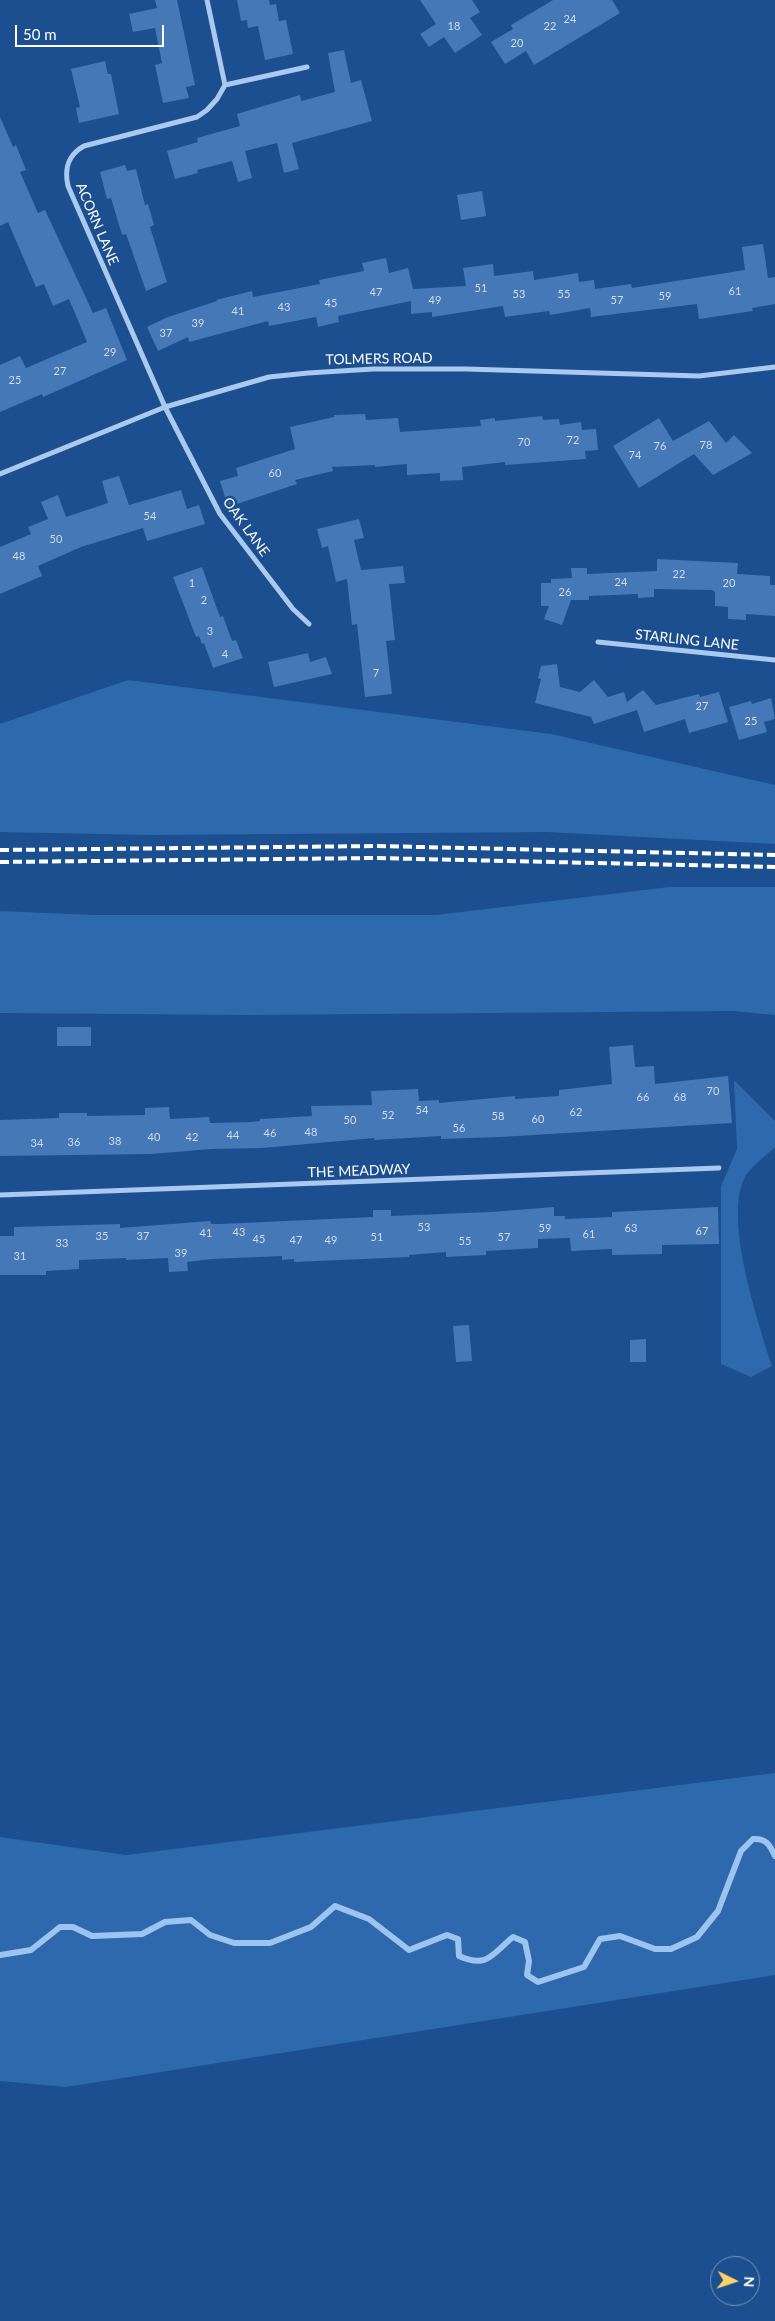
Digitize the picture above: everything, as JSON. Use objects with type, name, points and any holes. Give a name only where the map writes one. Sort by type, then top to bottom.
[{"type":"street","points":[[207,0],[224,85],[307,67]]},
{"type":"street","name":"ACORN LANE","points":[[165,407],[68,186],[67,166],[76,150],[84,146],[197,117],[217,99],[224,85]]},
{"type":"street","name":"TOLMERS ROAD","points":[[0,474],[165,407],[269,377],[373,369],[466,369],[699,376],[775,367]]},
{"type":"street","name":"OAK LANE","points":[[165,407],[220,514],[292,608],[310,624]]},
{"type":"street","name":"STARLING LANE","points":[[598,642],[775,660]]},
{"type":"street","name":"THE MEADWAY","points":[[0,1195],[719,1168]]},
{"type":"shaded area","points":[[128,680],[551,734],[775,785],[775,844],[547,832],[151,835],[0,832],[0,724]]},
{"type":"shaded area","points":[[669,887],[775,887],[775,1015],[732,1011],[247,1015],[0,1013],[0,911],[94,915],[436,915]]},
{"type":"shaded area","points":[[734,1080],[775,1121],[775,1147],[745,1177],[739,1195],[740,1243],[745,1270],[772,1366],[751,1377],[721,1364],[721,1186],[737,1149]]},
{"type":"shaded area","points":[[775,1773],[775,1975],[66,2087],[0,2081],[0,1837],[126,1855]]},
{"type":"building","points":[[155,0],[177,0],[195,85],[186,87],[189,98],[163,103],[155,65],[162,63],[155,28],[133,32],[129,14],[157,8]]},
{"type":"building","points":[[237,0],[269,0],[270,5],[276,4],[279,21],[286,20],[293,54],[265,60],[258,26],[248,28],[247,20],[241,21]]},
{"type":"building","points":[[420,0],[472,0],[480,12],[470,18],[482,35],[455,53],[444,37],[429,47],[420,34],[436,24]]},
{"type":"building","points":[[553,0],[612,0],[620,13],[534,65],[526,51],[505,64],[491,42],[513,29],[511,25]]},
{"type":"building","points":[[344,50],[351,83],[361,80],[372,121],[292,143],[299,169],[284,173],[277,143],[245,151],[252,178],[238,182],[232,161],[197,170],[198,173],[175,179],[167,151],[198,142],[197,138],[240,126],[237,114],[300,95],[301,101],[335,92],[328,53]]},
{"type":"building","points":[[105,61],[108,74],[111,74],[119,114],[79,123],[76,108],[80,107],[71,69]]},
{"type":"building","points":[[0,117],[13,147],[16,145],[26,170],[20,172],[38,213],[45,210],[93,313],[106,308],[127,360],[43,397],[42,394],[0,412],[0,365],[20,356],[26,368],[87,342],[69,299],[53,306],[44,284],[36,287],[8,222],[0,226]]},
{"type":"building","points":[[125,165],[127,171],[136,169],[145,205],[148,204],[154,225],[150,227],[167,282],[146,291],[126,234],[122,235],[111,198],[107,199],[100,172]]},
{"type":"building","points":[[482,191],[486,216],[461,220],[457,195]]},
{"type":"building","points":[[763,244],[768,278],[775,277],[775,304],[752,308],[753,311],[699,319],[697,304],[591,317],[590,308],[550,315],[549,311],[505,317],[503,306],[432,317],[432,312],[411,314],[411,301],[338,316],[339,322],[318,327],[316,317],[269,326],[268,321],[189,342],[188,337],[158,351],[147,327],[168,317],[216,300],[252,291],[253,297],[320,284],[319,280],[364,271],[362,263],[386,258],[389,273],[408,268],[413,289],[466,286],[463,268],[493,264],[494,276],[533,271],[534,280],[578,273],[579,282],[594,280],[595,289],[631,284],[632,288],[745,270],[742,247]]},
{"type":"building","points":[[365,414],[366,420],[398,418],[400,432],[481,426],[480,420],[495,418],[495,421],[542,416],[543,420],[559,419],[560,425],[581,422],[582,430],[596,429],[598,450],[585,451],[586,459],[505,465],[505,462],[462,467],[463,480],[440,481],[440,473],[407,475],[407,464],[375,467],[375,465],[332,467],[333,471],[295,480],[297,484],[228,507],[220,481],[238,476],[236,468],[295,449],[290,427],[334,417],[334,415]]},
{"type":"building","points":[[659,418],[673,441],[709,421],[726,443],[734,435],[752,453],[713,475],[694,454],[639,488],[613,446]]},
{"type":"building","points":[[119,476],[129,505],[181,490],[187,509],[199,505],[205,524],[147,541],[143,528],[81,547],[38,566],[42,576],[0,594],[0,547],[31,534],[28,527],[48,519],[41,502],[58,495],[66,517],[108,503],[102,481]]},
{"type":"building","points":[[359,519],[364,538],[354,540],[361,570],[403,566],[405,583],[389,584],[395,640],[386,641],[392,694],[365,697],[357,624],[352,625],[347,579],[336,582],[328,546],[322,548],[317,529]]},
{"type":"building","points":[[657,559],[738,563],[737,574],[770,576],[770,585],[775,585],[775,616],[746,614],[746,620],[728,619],[728,607],[715,606],[715,592],[712,590],[654,589],[654,597],[638,598],[638,594],[589,596],[589,600],[571,600],[562,625],[544,619],[549,606],[541,606],[541,583],[551,583],[551,579],[572,578],[571,568],[587,568],[587,574],[657,571]]},
{"type":"building","points":[[202,567],[220,617],[223,616],[232,641],[236,640],[243,658],[213,668],[204,643],[202,644],[199,636],[196,637],[173,577]]},
{"type":"building","points":[[308,653],[310,662],[326,657],[332,674],[274,687],[268,662]]},
{"type":"building","points":[[557,664],[560,687],[580,692],[594,680],[608,697],[624,692],[627,702],[643,690],[656,705],[699,694],[700,697],[719,692],[728,722],[689,733],[685,719],[644,732],[637,710],[594,724],[591,717],[535,703],[541,679],[538,678],[541,666]]},
{"type":"building","points":[[771,698],[775,719],[764,722],[767,732],[739,740],[729,707],[751,701],[752,704]]},
{"type":"building","points":[[57,1027],[91,1027],[91,1046],[57,1046]]},
{"type":"building","points":[[633,1045],[635,1067],[654,1066],[655,1084],[728,1076],[732,1123],[500,1137],[441,1139],[441,1136],[374,1140],[374,1138],[262,1148],[211,1149],[151,1154],[0,1156],[0,1120],[59,1118],[59,1113],[87,1113],[87,1116],[145,1115],[145,1108],[169,1107],[170,1119],[209,1117],[210,1123],[251,1122],[260,1121],[260,1119],[312,1116],[311,1106],[372,1105],[371,1091],[418,1089],[419,1101],[439,1100],[439,1103],[515,1096],[515,1099],[559,1096],[559,1090],[612,1084],[609,1047]]},
{"type":"building","points":[[554,1207],[554,1216],[565,1216],[565,1219],[612,1217],[612,1212],[718,1207],[719,1244],[662,1245],[662,1254],[612,1255],[612,1249],[571,1251],[570,1238],[538,1239],[538,1248],[486,1251],[486,1255],[446,1257],[446,1252],[409,1255],[409,1257],[294,1262],[294,1259],[282,1260],[282,1256],[212,1259],[187,1262],[188,1271],[169,1272],[168,1258],[126,1260],[126,1258],[79,1260],[79,1269],[46,1271],[46,1275],[0,1275],[0,1236],[14,1236],[14,1227],[120,1224],[120,1228],[210,1221],[211,1224],[220,1224],[373,1217],[373,1210],[391,1210],[391,1216],[491,1212]]},
{"type":"building","points":[[469,1325],[472,1361],[456,1362],[453,1326]]},
{"type":"building","points":[[646,1339],[646,1362],[630,1362],[630,1340]]},
{"type":"waterway","points":[[0,1955],[31,1950],[60,1927],[73,1927],[92,1936],[142,1934],[165,1922],[191,1920],[210,1935],[234,1943],[270,1943],[311,1927],[335,1906],[369,1919],[409,1950],[447,1935],[458,1939],[459,1956],[477,1961],[489,1958],[513,1937],[525,1942],[529,1961],[527,1975],[538,1982],[584,1967],[600,1939],[620,1936],[655,1949],[671,1949],[697,1937],[718,1911],[741,1851],[753,1839],[757,1839],[767,1843],[775,1856]]},
{"type":"railway","points":[[0,850],[376,846],[775,855]]},
{"type":"railway","points":[[0,862],[374,858],[775,867]]}]
